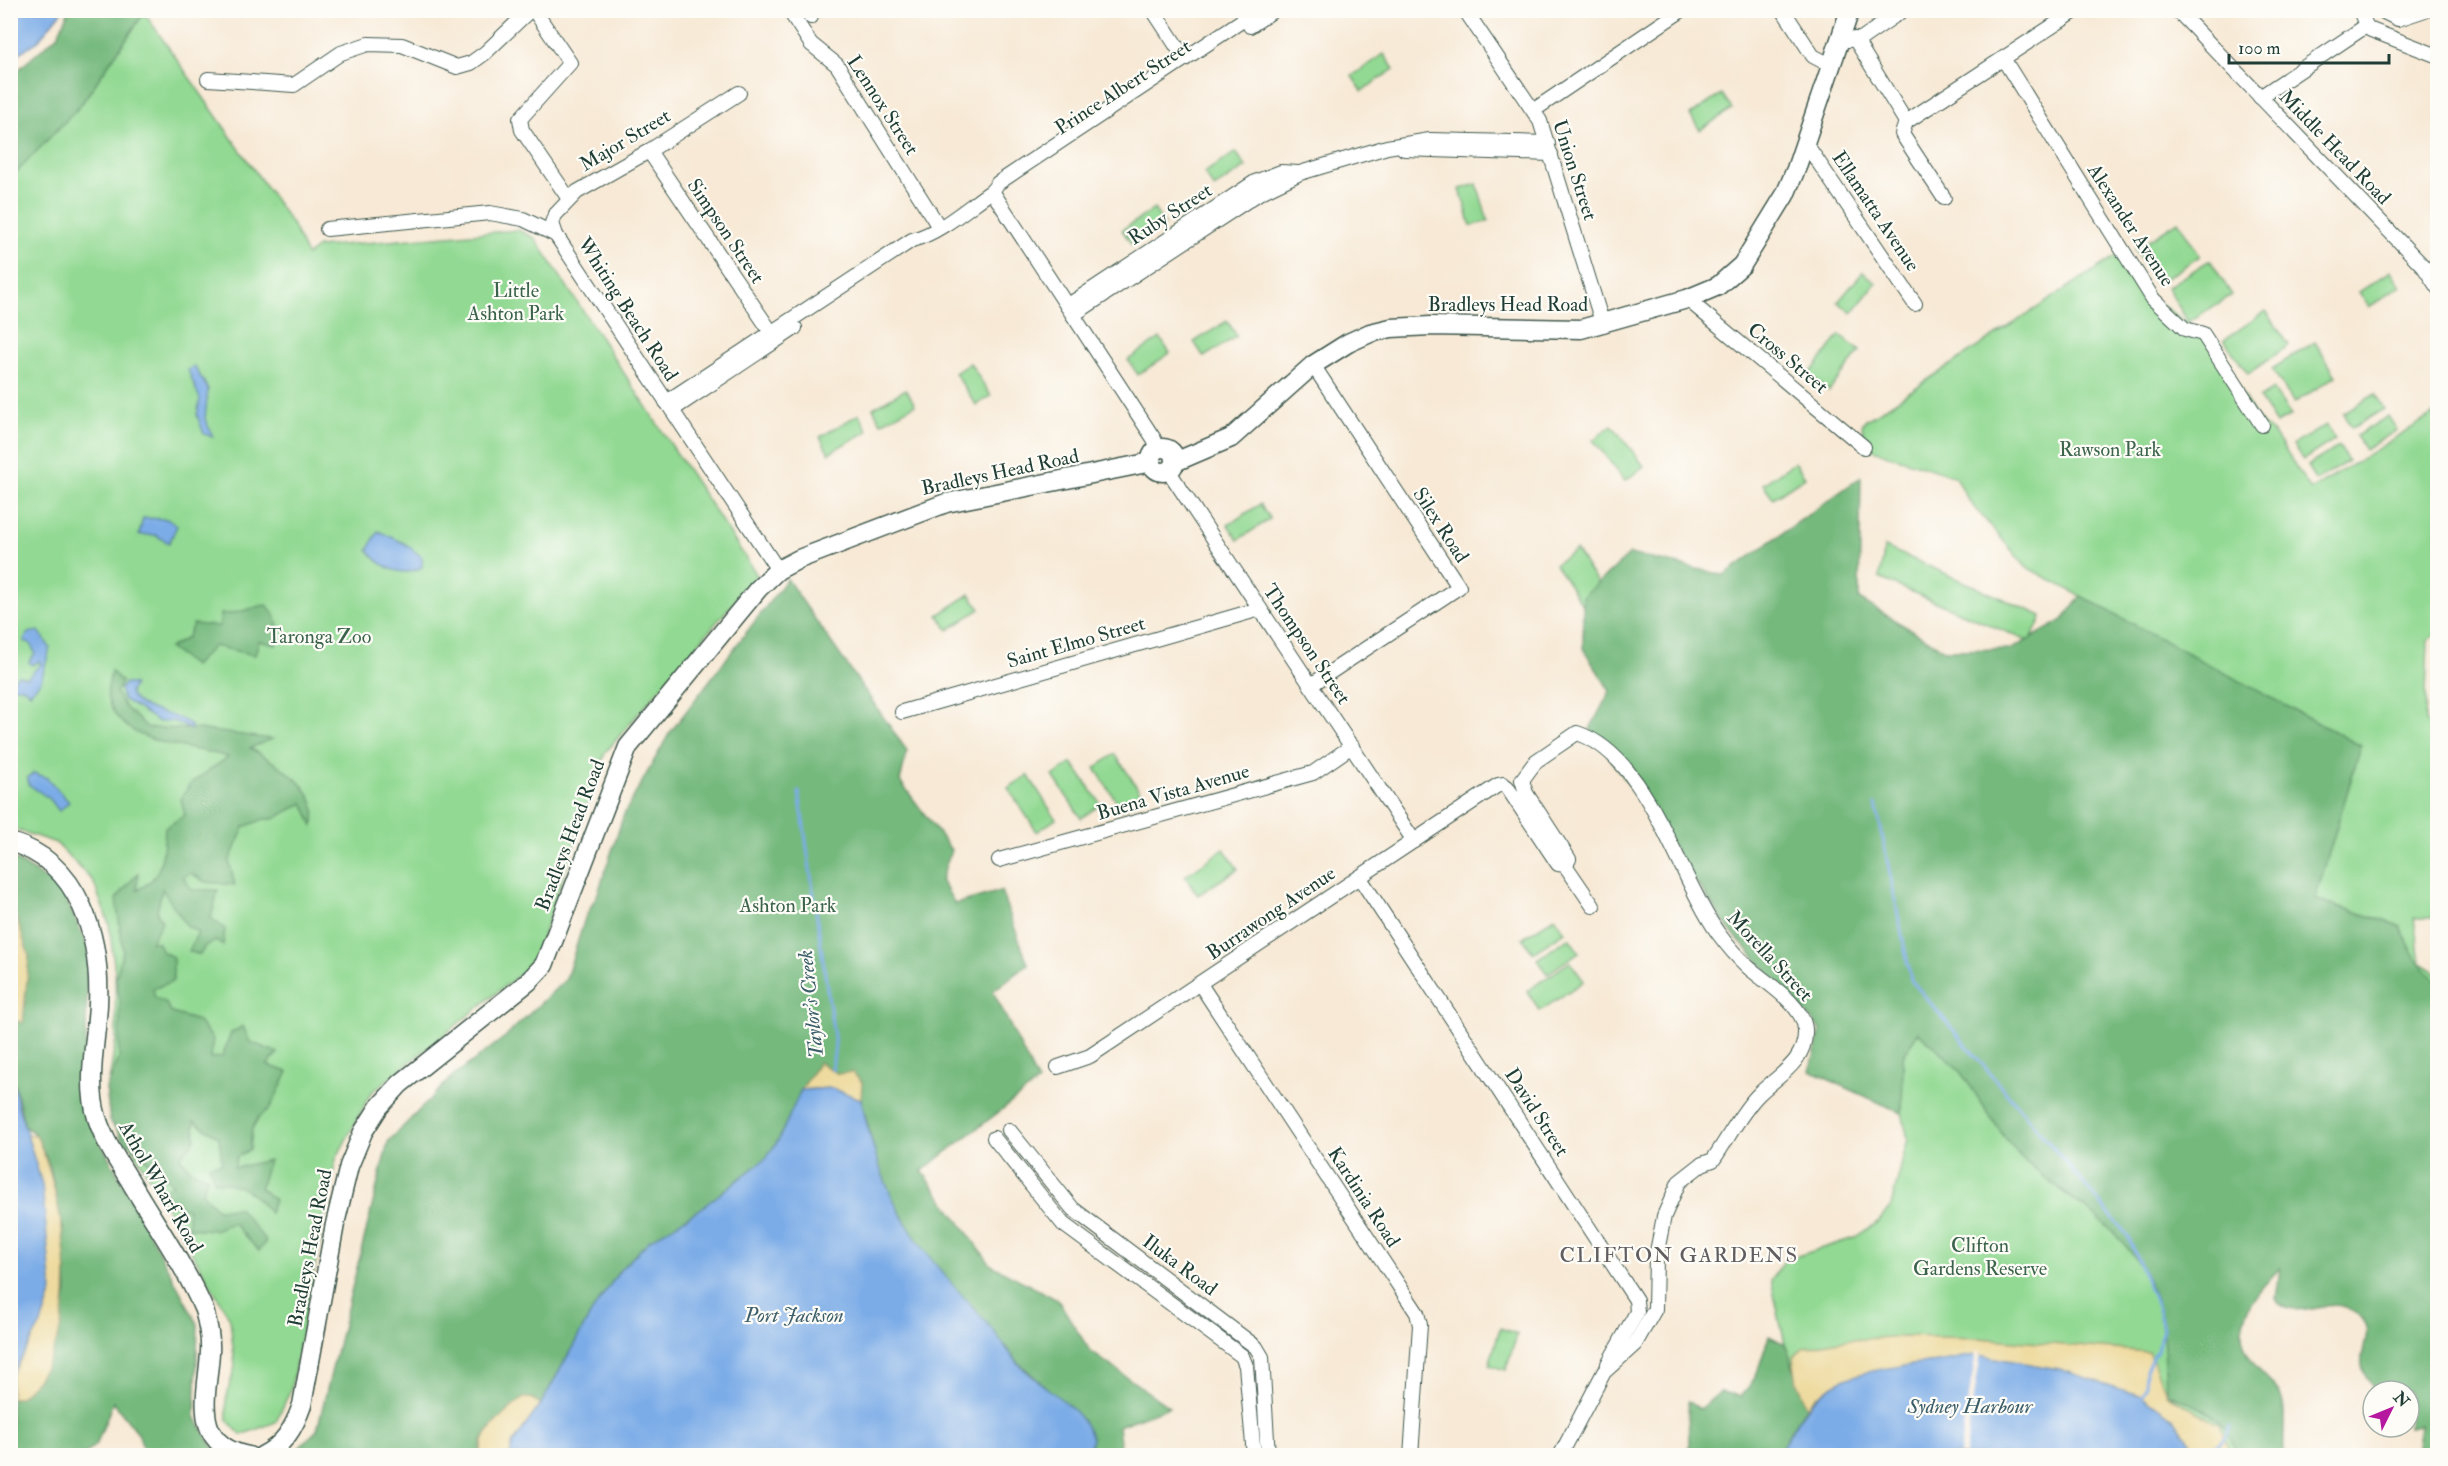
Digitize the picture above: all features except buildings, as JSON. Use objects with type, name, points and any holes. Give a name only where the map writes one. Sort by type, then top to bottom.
[{"type":"main road","name":"Bradleys Head Road","points":[[261,1455],[283,1442],[297,1421],[343,1190],[355,1149],[370,1120],[400,1084],[528,982],[544,965],[628,747],[758,589],[778,570],[799,559],[946,502],[1201,451],[1231,438],[1313,365],[1348,343],[1370,333],[1391,328],[1568,330],[1603,325],[1687,299],[1718,286],[1742,265],[1785,195],[1797,168],[1830,65],[1847,41],[1850,10]]},
{"type":"main road","name":"Athol Wharf Road","points":[[10,842],[28,848],[53,863],[71,884],[82,905],[93,942],[99,984],[92,1086],[98,1120],[111,1149],[204,1310],[210,1342],[204,1401],[208,1425],[222,1444],[232,1451],[249,1455]]},
{"type":"street","points":[[208,80],[294,85],[341,53],[368,44],[402,45],[457,67],[471,63],[485,53],[530,10]]},
{"type":"street","points":[[534,10],[570,63],[520,119],[522,130],[569,199]]},
{"type":"street","name":"Lennox Street","points":[[789,10],[811,44],[837,65],[939,227]]},
{"type":"street","points":[[1153,10],[1185,59]]},
{"type":"street","name":"Prince Albert Street","points":[[669,406],[771,332],[912,240],[923,237],[939,227],[992,191],[998,183],[1258,10]]},
{"type":"street","name":"Prince Albert Street","points":[[992,191],[1002,190],[1274,10]]},
{"type":"street","name":"Union Street","points":[[1465,10],[1534,110],[1549,149],[1603,325]]},
{"type":"street","points":[[1534,110],[1682,10]]},
{"type":"street","points":[[1782,10],[1813,56],[1830,65]]},
{"type":"street","points":[[1903,10],[1862,39],[1847,41],[1906,122]]},
{"type":"street","points":[[1944,198],[1902,134],[1906,122],[2004,60],[2077,10]]},
{"type":"street","name":"Middle Head Road","points":[[2177,10],[2424,267],[2437,285]]},
{"type":"street","points":[[2360,10],[2366,26],[2438,56]]},
{"type":"street","points":[[2380,10],[2398,19],[2425,10]]},
{"type":"street","points":[[2260,97],[2366,26]]},
{"type":"street","name":"Alexander Avenue","points":[[2004,60],[2153,299],[2185,329],[2203,334],[2262,425]]},
{"type":"street","name":"Major Street","points":[[556,235],[552,223],[555,215],[569,199],[739,93]]},
{"type":"street","name":"Ellamatta Avenue","points":[[1804,141],[1915,304]]},
{"type":"street","name":"Ruby Street","points":[[1070,311],[1255,182],[1281,172],[1300,173],[1387,147],[1428,151],[1549,149]]},
{"type":"street","name":"Simpson Street","points":[[649,151],[771,332]]},
{"type":"street","name":"Thompson Street","points":[[992,191],[1154,439],[1260,609],[1414,841]]},
{"type":"street","name":"Whiting Beach Road","points":[[327,229],[490,213],[523,219],[556,235],[778,570]]},
{"type":"street","name":"Prince Albert Street","points":[[669,406],[916,247],[923,237]]},
{"type":"street","name":"Cross Street","points":[[1687,299],[1864,447]]},
{"type":"street","name":"Silex Road","points":[[1311,685],[1459,587],[1313,365]]},
{"type":"street","name":"Saint Elmo Street","points":[[902,712],[1260,609]]},
{"type":"street","name":"Morella Street","points":[[1560,1455],[1604,1372],[1635,1344],[1655,1309],[1656,1257],[1664,1216],[1679,1182],[1702,1164],[1713,1160],[1756,1097],[1788,1071],[1802,1047],[1805,1029],[1800,1014],[1746,965],[1718,933],[1693,892],[1644,795],[1623,763],[1593,738],[1577,733],[1536,761],[1522,780],[1526,794],[1569,859],[1565,865]]},
{"type":"street","name":"Buena Vista Avenue","points":[[999,860],[1313,773],[1352,746]]},
{"type":"street","name":"Burrawong Avenue","points":[[1058,1067],[1089,1056],[1503,784],[1558,864],[1565,865]]},
{"type":"street","points":[[1565,865],[1593,906]]},
{"type":"street","name":"David Street","points":[[1360,878],[1636,1300],[1637,1312],[1604,1372]]},
{"type":"street","name":"Kardinia Road","points":[[1200,984],[1417,1312],[1420,1325],[1410,1455]]},
{"type":"street","name":"Iluka Road","points":[[1009,1130],[1073,1209],[1256,1347],[1262,1357],[1268,1455]]},
{"type":"street","name":"Iluka Road","points":[[994,1138],[1063,1224],[1242,1356],[1246,1366],[1254,1455]]},
{"type":"green space","points":[[69,10],[157,11],[144,13],[80,106],[11,178],[11,76],[58,35]]},
{"type":"green space","name":"Taronga Zoo","points":[[143,11],[157,11],[145,14],[292,224],[307,255],[318,247],[518,230],[535,238],[757,575],[605,753],[534,963],[371,1093],[336,1159],[291,1389],[276,1422],[241,1435],[227,1420],[226,1400],[235,1366],[230,1319],[130,1144],[123,1144],[108,1102],[108,1087],[116,1040],[115,972],[109,924],[93,881],[56,843],[11,828],[10,178],[80,106],[144,13]]},
{"type":"green space","points":[[1384,54],[1394,69],[1362,91],[1352,76]]},
{"type":"green space","points":[[1722,94],[1732,109],[1700,130],[1690,115]]},
{"type":"green space","points":[[1236,152],[1246,167],[1214,188],[1204,173]]},
{"type":"green space","points":[[1477,184],[1488,221],[1471,226],[1460,189]]},
{"type":"green space","points":[[1154,209],[1164,224],[1132,245],[1122,230]]},
{"type":"green space","points":[[2178,221],[2200,256],[2157,284],[2135,249]]},
{"type":"green space","points":[[2122,252],[2153,299],[2203,334],[2262,425],[2274,433],[2311,490],[2437,412],[2438,632],[2428,640],[2425,722],[2437,725],[2438,918],[2414,918],[2420,962],[2437,973],[2437,1370],[2433,1354],[2280,1267],[2251,1303],[2242,1329],[2243,1342],[2248,1356],[2275,1387],[2282,1400],[2284,1455],[2204,1455],[1818,1395],[1807,1406],[1785,1344],[1771,1280],[1785,1260],[1854,1238],[1879,1221],[1891,1206],[1908,1139],[1902,1113],[1903,1056],[1918,1032],[1961,1072],[1999,1129],[2025,1161],[2117,1235],[2140,1266],[2400,926],[2315,899],[2361,746],[2026,567],[1969,501],[1956,477],[1864,447],[1862,423]]},
{"type":"green space","points":[[2210,260],[2232,295],[2188,322],[2167,287]]},
{"type":"green space","points":[[2391,271],[2401,286],[2369,307],[2359,292]]},
{"type":"green space","points":[[1863,272],[1876,283],[1852,313],[1838,302]]},
{"type":"green space","points":[[2266,311],[2289,345],[2248,374],[2224,340]]},
{"type":"green space","points":[[1227,321],[1237,336],[1204,357],[1194,342]]},
{"type":"green space","points":[[1840,335],[1860,351],[1829,391],[1809,375]]},
{"type":"green space","points":[[1160,338],[1170,353],[1138,375],[1128,360]]},
{"type":"green space","points":[[2315,342],[2336,376],[2294,403],[2272,369]]},
{"type":"green space","points":[[970,363],[991,396],[976,405],[955,373]]},
{"type":"green space","points":[[906,389],[915,405],[881,423],[873,408]]},
{"type":"green space","points":[[2273,389],[2291,415],[2276,424],[2259,398]]},
{"type":"green space","points":[[2375,394],[2384,409],[2352,428],[2343,414]]},
{"type":"green space","points":[[859,414],[868,431],[829,453],[820,437]]},
{"type":"green space","points":[[2388,416],[2397,430],[2365,450],[2356,436]]},
{"type":"green space","points":[[1612,425],[1644,466],[1625,481],[1593,440]]},
{"type":"green space","points":[[2326,425],[2335,439],[2303,460],[2293,445]]},
{"type":"green space","points":[[2339,446],[2348,461],[2316,481],[2307,466]]},
{"type":"green space","points":[[1795,462],[1805,477],[1773,498],[1763,484]]},
{"type":"green space","points":[[1861,477],[1859,599],[1945,650],[2012,649],[2063,620],[2081,596],[2361,746],[2315,899],[2400,926],[2417,961],[2437,982],[2437,1455],[2416,1455],[2418,1439],[2421,1439],[2421,1379],[2367,1379],[2362,1360],[2367,1332],[2363,1321],[2353,1310],[2341,1306],[2329,1305],[2294,1310],[2284,1307],[2276,1299],[2280,1268],[2250,1304],[2244,1317],[2242,1330],[2243,1343],[2249,1357],[2275,1387],[2282,1400],[2284,1455],[2238,1455],[2225,1430],[2211,1415],[2166,1393],[2160,1319],[2155,1298],[2136,1260],[2121,1240],[2101,1221],[2025,1161],[1999,1129],[1961,1073],[1941,1052],[1918,1032],[1903,1056],[1902,1113],[1810,1071],[1821,1030],[1729,929],[1590,729],[1610,691],[1583,648],[1583,596],[1630,554],[1724,575]]},
{"type":"green space","points":[[1260,504],[1270,519],[1238,540],[1228,525]]},
{"type":"green space","points":[[1885,547],[2042,616],[2030,642],[1879,578]]},
{"type":"green space","points":[[1576,550],[1605,595],[1585,609],[1555,564]]},
{"type":"green space","name":"Ashton Park","points":[[787,579],[907,751],[900,781],[951,850],[941,880],[955,904],[1001,891],[1028,964],[993,991],[1038,1082],[922,1171],[991,1265],[1058,1300],[1090,1351],[1169,1407],[1118,1426],[1120,1442],[1117,1455],[1088,1455],[1091,1448],[1083,1421],[1016,1360],[908,1231],[881,1176],[861,1099],[862,1082],[838,1074],[819,1062],[801,1090],[778,1141],[765,1159],[699,1210],[650,1240],[620,1270],[592,1312],[541,1404],[531,1398],[497,1421],[484,1436],[479,1455],[291,1456],[317,1430],[388,1142],[452,1077],[505,1037],[566,979],[585,918],[598,893],[624,814],[669,734]]},
{"type":"green space","points":[[970,594],[980,609],[948,630],[938,615]]},
{"type":"green space","points":[[267,605],[278,624],[276,645],[259,641],[255,655],[214,646],[194,666],[169,648],[187,638],[193,624],[219,626],[221,614]]},
{"type":"green space","points":[[111,671],[122,682],[116,693],[125,707],[148,728],[198,729],[272,739],[250,748],[272,761],[305,789],[315,813],[313,826],[303,803],[274,819],[264,819],[244,827],[229,862],[235,885],[205,882],[191,873],[183,877],[192,890],[218,890],[211,918],[225,929],[223,945],[216,941],[205,946],[200,955],[189,951],[198,932],[187,926],[162,889],[157,912],[162,922],[151,942],[157,942],[163,952],[173,957],[173,981],[153,989],[155,998],[165,1002],[172,1013],[198,1021],[213,1039],[210,1058],[222,1057],[231,1033],[243,1026],[250,1042],[278,1053],[267,1065],[288,1072],[270,1108],[259,1117],[252,1129],[250,1149],[237,1157],[234,1168],[269,1160],[260,1188],[274,1199],[270,1213],[246,1190],[233,1184],[214,1181],[209,1165],[222,1163],[219,1137],[194,1121],[195,1140],[180,1157],[190,1169],[208,1177],[202,1193],[217,1209],[239,1208],[266,1241],[259,1251],[233,1223],[214,1230],[188,1228],[188,1209],[166,1203],[164,1190],[173,1184],[124,1139],[110,1121],[106,1088],[119,1059],[120,1000],[116,979],[123,950],[116,899],[138,873],[137,890],[152,879],[160,864],[165,828],[185,815],[181,799],[190,784],[228,757],[159,742],[127,727],[116,715],[108,699]]},
{"type":"green space","points":[[1115,754],[1143,796],[1122,810],[1095,768]]},
{"type":"green space","points":[[1072,763],[1101,804],[1081,818],[1053,776]]},
{"type":"green space","points":[[1028,775],[1056,819],[1037,832],[1008,788]]},
{"type":"green space","points":[[1224,849],[1238,869],[1198,895],[1185,876]]},
{"type":"green space","points":[[10,856],[61,889],[88,947],[84,1111],[198,1325],[195,1417],[216,1452],[225,1455],[145,1455],[139,1435],[113,1402],[97,1443],[84,1455],[11,1455],[11,1398],[19,1398],[39,1377],[54,1345],[67,1292],[63,1228],[50,1167],[36,1134],[25,1127],[11,1069],[11,1019],[23,1022],[29,956],[11,902]]},
{"type":"green space","points":[[1555,917],[1565,932],[1533,953],[1523,938]]},
{"type":"green space","points":[[1569,938],[1579,952],[1547,974],[1537,959]]},
{"type":"green space","points":[[1570,962],[1584,981],[1540,1011],[1527,991]]},
{"type":"green space","points":[[1500,1328],[1517,1334],[1506,1370],[1489,1365]]},
{"type":"green space","points":[[1769,1336],[1785,1344],[1807,1406],[1778,1455],[1683,1456],[1689,1447],[1688,1401],[1700,1409],[1720,1392],[1742,1396],[1756,1376]]},
{"type":"sand","points":[[11,902],[29,956],[23,1023],[11,1019]]},
{"type":"sand","points":[[819,1062],[838,1074],[852,1072],[862,1082],[861,1099],[831,1088],[801,1090]]},
{"type":"sand","points":[[36,1134],[55,1191],[65,1258],[65,1291],[61,1323],[53,1352],[32,1386],[19,1398],[11,1398],[21,1137]]},
{"type":"sand","points":[[1903,1336],[1978,1338],[2149,1352],[2167,1395],[2218,1424],[2231,1451],[2228,1455],[2185,1455],[1818,1395],[1807,1406],[1797,1383],[1793,1357],[1803,1348],[1839,1341]]},
{"type":"sand","points":[[523,1398],[531,1398],[541,1404],[513,1443],[510,1455],[480,1456],[484,1438],[489,1430]]},
{"type":"water","points":[[11,10],[62,11],[37,42],[11,58]]},
{"type":"water","points":[[194,366],[208,389],[205,419],[213,437],[204,434],[197,415],[200,399],[188,370]]},
{"type":"water","points":[[143,518],[167,519],[177,526],[169,543],[155,535],[139,535]]},
{"type":"water","points":[[378,531],[404,543],[422,557],[422,567],[407,572],[392,569],[379,562],[368,550]]},
{"type":"water","points":[[39,631],[50,648],[41,681],[30,693],[22,687],[11,687],[11,682],[18,675],[27,678],[41,664],[39,661],[32,665],[29,662],[35,653],[30,643],[24,641],[28,633]]},
{"type":"water","points":[[125,683],[134,685],[130,692],[133,699],[140,704],[185,721],[191,725],[191,730],[174,721],[159,722],[123,699],[120,689]]},
{"type":"water","points":[[34,773],[47,778],[69,802],[59,811],[50,799],[28,784],[28,777]]},
{"type":"water","points":[[11,1069],[18,1105],[42,1184],[52,1291],[41,1324],[11,1376]]},
{"type":"water","name":"Port Jackson","points":[[831,1088],[861,1099],[879,1166],[902,1217],[935,1263],[1017,1362],[1080,1418],[1092,1439],[1088,1455],[510,1455],[513,1443],[541,1404],[592,1312],[620,1270],[650,1240],[699,1210],[765,1159],[778,1141],[801,1090]]},
{"type":"water","name":"Sydney Harbour","points":[[1978,1355],[2059,1369],[2142,1396],[2173,1418],[2189,1440],[2196,1455],[1778,1456],[1806,1409],[1836,1383],[1875,1370]]},
{"type":"pier","points":[[1976,1352],[1981,1352],[1965,1455],[1960,1455]]},
{"type":"waterway","name":"Taylor's Creek","points":[[799,792],[835,1044],[832,1070]]},
{"type":"waterway","points":[[1876,804],[1911,980],[2128,1236],[2158,1308],[2163,1328],[2157,1350],[2146,1370],[2142,1396]]},
{"type":"waterway","points":[[2196,1456],[2221,1441],[2230,1426]]},
{"type":"district","name":"CLIFTON GARDENS","points":[[1679,1255]]},
{"type":"park label","name":"Little Ashton Park","points":[[516,302]]},
{"type":"park label","name":"Rawson Park","points":[[2110,449]]},
{"type":"park label","name":"Clifton Gardens Reserve","points":[[1980,1256]]}]
